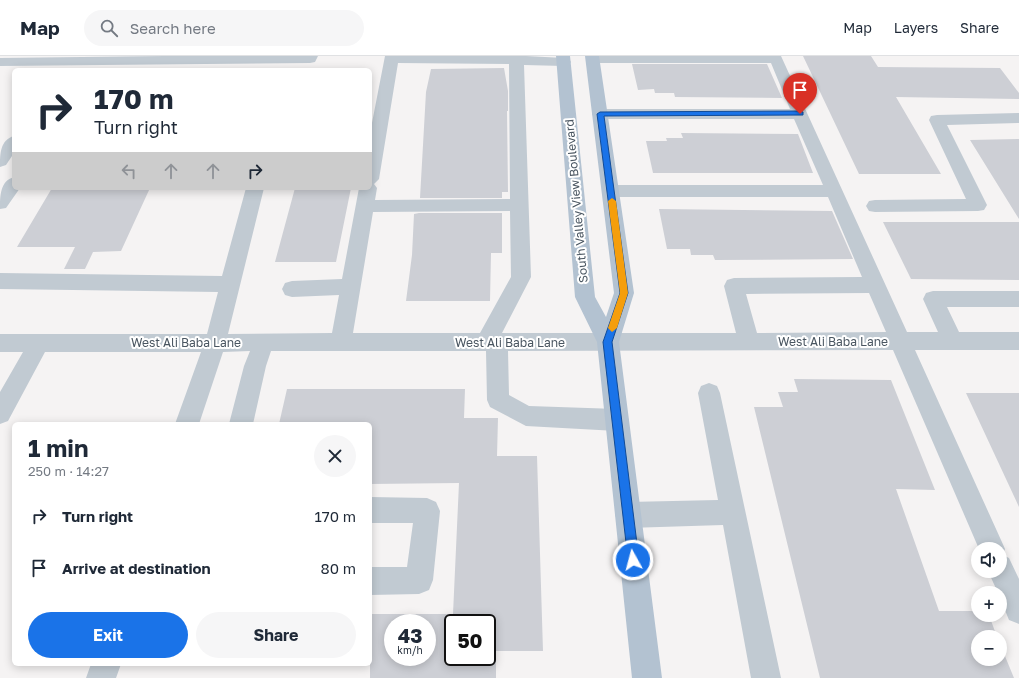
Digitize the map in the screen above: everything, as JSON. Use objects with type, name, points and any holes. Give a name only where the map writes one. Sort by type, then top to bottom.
[{"type":"main road","name":"South Valley View Boulevard","points":[[592,57],[624,293],[608,342]]},
{"type":"main road","name":"South Valley View Boulevard","points":[[564,59],[585,297],[608,342],[647,678]]},
{"type":"street","points":[[592,57],[776,59],[989,542]]},
{"type":"street","points":[[372,158],[374,137],[392,58],[564,59]]},
{"type":"street","points":[[516,58],[521,277],[491,342],[498,400],[526,416],[617,420]]},
{"type":"street","points":[[0,62],[309,62]]},
{"type":"street","points":[[600,114],[800,114]]},
{"type":"street","points":[[875,206],[978,205],[937,120],[1019,118]]},
{"type":"street","points":[[0,161],[12,144]]},
{"type":"street","points":[[0,203],[12,186]]},
{"type":"street","points":[[188,422],[215,342],[254,190]]},
{"type":"street","points":[[611,191],[835,191]]},
{"type":"street","points":[[341,342],[367,197],[520,205]]},
{"type":"street","points":[[0,281],[230,284]]},
{"type":"street","points":[[749,341],[734,286],[876,285]]},
{"type":"street","points":[[292,289],[351,287]]},
{"type":"street","points":[[953,341],[933,299],[1019,299]]},
{"type":"street","name":"West Ali Baba Lane","points":[[0,342],[1019,341]]},
{"type":"street","points":[[0,414],[39,342]]},
{"type":"street","points":[[242,422],[255,366],[264,342]]},
{"type":"street","points":[[709,393],[766,678]]},
{"type":"street","points":[[372,510],[427,510],[419,580],[372,581]]},
{"type":"street","points":[[628,515],[733,512]]},
{"type":"street","points":[[1005,578],[1019,610]]},
{"type":"street","points":[[101,678],[105,666]]},
{"type":"building","points":[[803,56],[871,56],[878,67],[1000,68],[1019,93],[1019,99],[896,97],[941,174],[859,174]]},
{"type":"building","points":[[632,64],[767,64],[782,98],[675,97],[674,93],[655,93],[654,89],[638,90]]},
{"type":"building","points":[[504,68],[508,91],[508,192],[502,192],[502,198],[420,198],[426,92],[431,69]]},
{"type":"building","points":[[681,133],[798,134],[813,173],[653,173],[646,141],[667,141],[666,138],[683,138]]},
{"type":"building","points":[[1019,139],[1019,219],[970,140]]},
{"type":"building","points":[[51,190],[149,190],[121,251],[93,252],[85,269],[64,269],[75,247],[17,247]]},
{"type":"building","points":[[294,190],[351,190],[336,262],[275,262]]},
{"type":"building","points":[[659,209],[832,211],[853,259],[715,260],[713,255],[691,255],[690,249],[667,249]]},
{"type":"building","points":[[502,213],[502,253],[491,253],[490,301],[406,301],[412,255],[414,214]]},
{"type":"building","points":[[883,222],[1019,222],[1019,280],[911,279]]},
{"type":"building","points":[[794,379],[891,380],[935,490],[896,489],[939,611],[971,611],[971,622],[992,622],[994,630],[971,630],[971,666],[1007,666],[1007,661],[1014,678],[820,678],[754,407],[783,407],[778,392],[798,392]]},
{"type":"building","points":[[287,389],[465,389],[464,418],[498,418],[497,456],[537,456],[543,651],[496,651],[496,614],[453,614],[459,483],[372,484],[372,422],[279,422]]},
{"type":"building","points":[[966,393],[1019,393],[1019,507]]},
{"type":"building","points":[[372,614],[384,614],[384,666],[436,666],[436,614],[444,614],[444,666],[496,666],[496,678],[370,678],[370,666],[372,666]]},
{"type":"slow traffic","points":[[612,201],[624,293],[612,328]]},
{"type":"route","points":[[633,560],[608,342],[624,293],[600,114],[800,114]]}]
